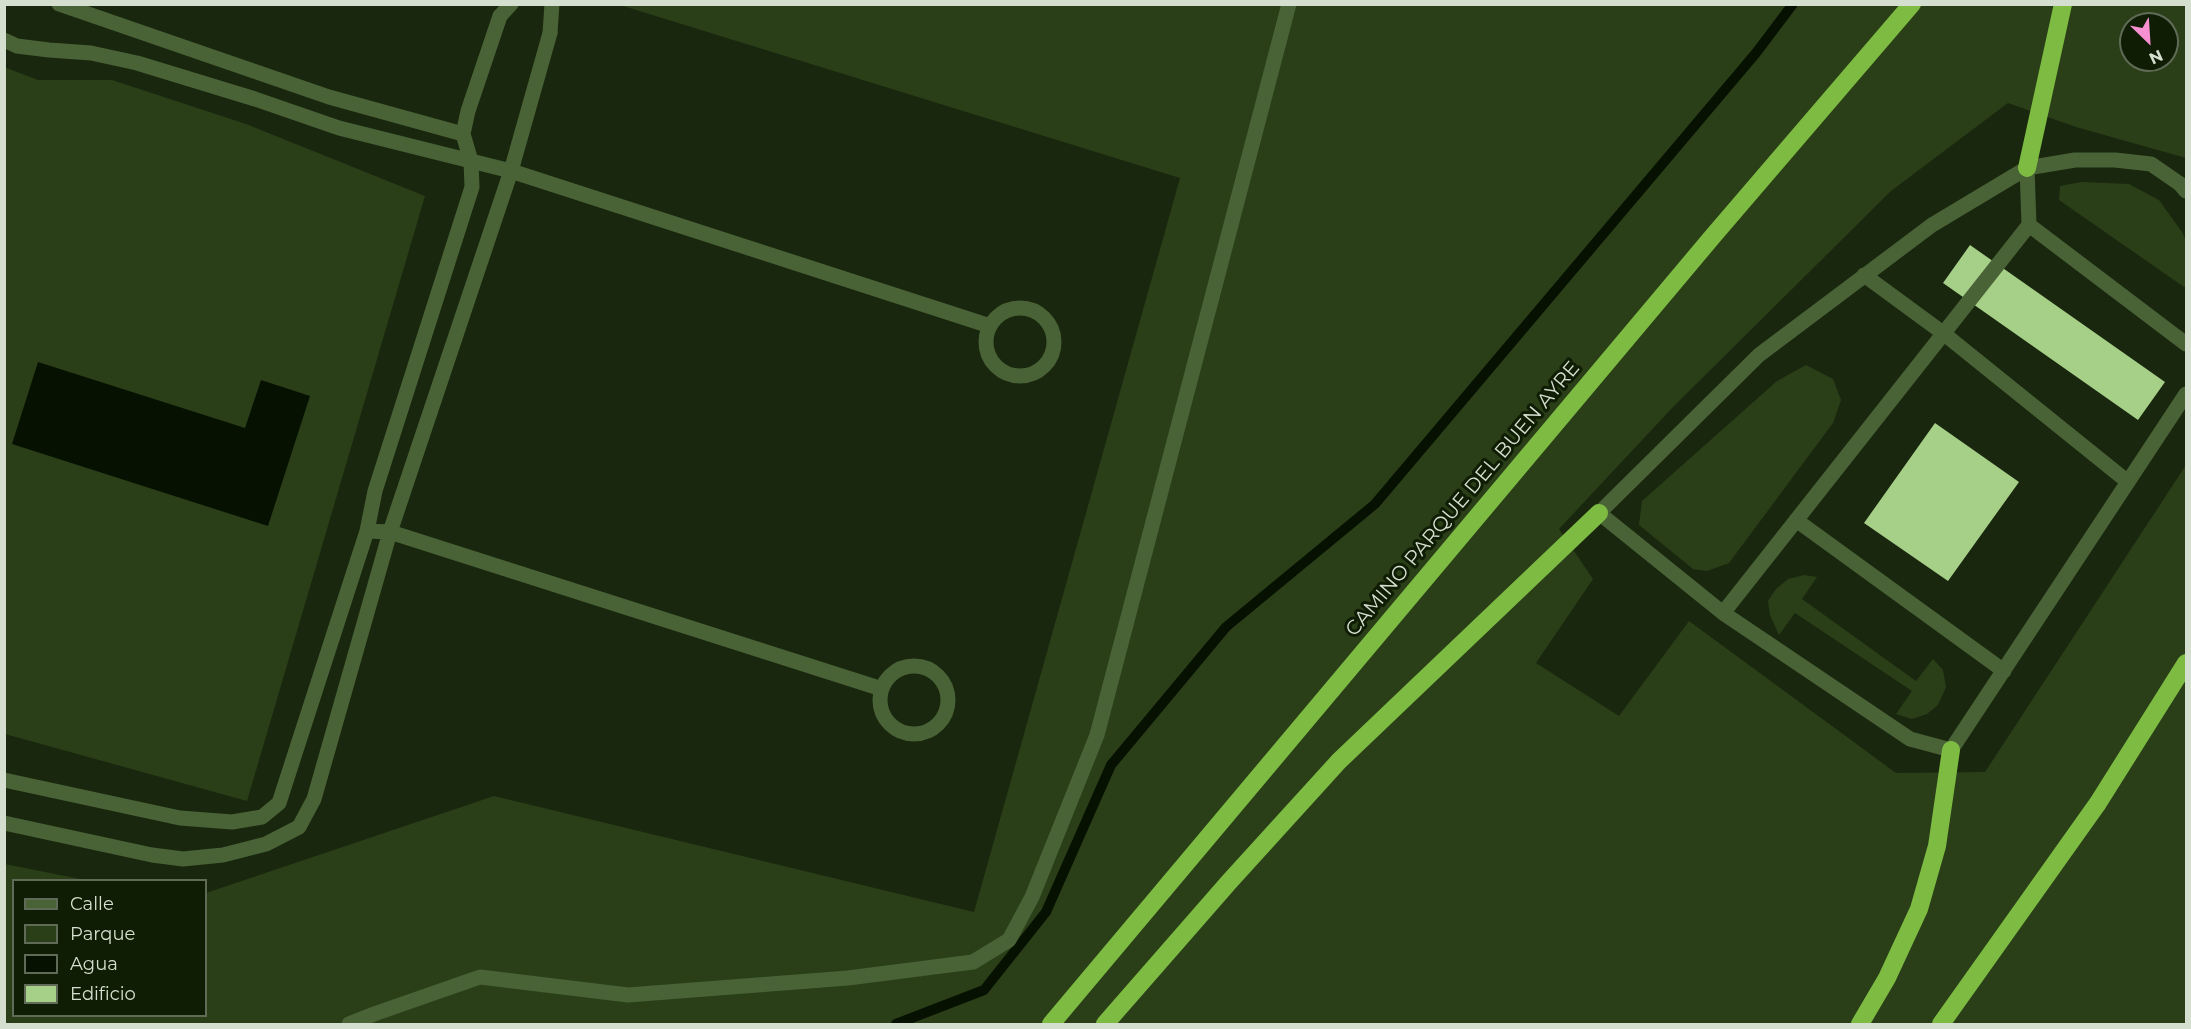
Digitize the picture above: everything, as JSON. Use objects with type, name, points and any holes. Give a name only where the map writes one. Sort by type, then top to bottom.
[{"type":"highway","name":"CAMINO PARQUE DEL BUEN AYRE","points":[[1051,1024],[1713,236],[1912,4]]},
{"type":"highway","points":[[2027,168],[2063,4]]},
{"type":"highway","points":[[1105,1024],[1339,761],[1599,513]]},
{"type":"highway","points":[[1941,1024],[2098,803],[2187,663]]},
{"type":"highway","points":[[1860,1024],[1887,978],[1918,909],[1937,846],[1952,750]]},
{"type":"street","points":[[58,4],[329,97],[463,134]]},
{"type":"street","points":[[4,780],[180,818],[232,822],[262,817],[279,803],[367,531],[375,490],[472,187],[471,161],[463,134],[468,111],[500,16],[511,4]]},
{"type":"street","points":[[4,823],[152,855],[183,859],[223,855],[266,844],[299,827],[314,799],[390,532],[511,171],[550,33],[552,4]]},
{"type":"street","points":[[350,1024],[480,977],[628,995],[848,978],[973,962],[1009,940],[1032,897],[1097,735],[1289,4]]},
{"type":"street","points":[[4,40],[17,46],[91,53],[137,63],[255,99],[339,128],[511,171],[990,326]]},
{"type":"street","points":[[2187,192],[2180,184],[2151,164],[2115,160],[2074,160],[2027,168],[1932,225],[1759,355],[1599,513],[1723,613],[1910,739],[1952,750],[2187,394]]},
{"type":"street","points":[[1723,613],[2029,225],[2027,168]]},
{"type":"street","points":[[2029,225],[2187,344]]},
{"type":"street","points":[[1864,275],[1943,333],[2128,482]]},
{"type":"street","points":[[1017,308],[1029,309],[1047,321],[1052,331],[1053,353],[1047,363],[1038,370],[1017,376],[1007,373],[997,367],[987,348],[990,326],[1006,311],[1017,308]]},
{"type":"street","points":[[1796,520],[2004,671]]},
{"type":"street","points":[[367,531],[390,532],[882,689]]},
{"type":"street","points":[[907,666],[930,669],[940,677],[946,687],[949,698],[947,710],[933,729],[923,733],[902,732],[886,719],[882,710],[882,689],[888,678],[907,666]]},
{"type":"green space","points":[[620,5],[2186,5],[2186,158],[2076,127],[2008,103],[1891,191],[1673,407],[1559,529],[1593,579],[1536,663],[1619,716],[1689,621],[1896,773],[1985,772],[2186,465],[2186,1024],[5,1024],[5,864],[80,879],[12,879],[12,1017],[207,1017],[207,893],[494,796],[974,912],[1180,178]]},
{"type":"green space","points":[[4,67],[38,80],[112,80],[246,124],[425,196],[247,801],[5,734]]},
{"type":"green space","points":[[2081,182],[2129,184],[2159,200],[2186,241],[2186,286],[2184,287],[2059,200],[2060,186]]},
{"type":"green space","points":[[1806,365],[1833,379],[1841,400],[1833,423],[1729,563],[1707,571],[1693,569],[1639,525],[1642,501],[1777,381]]},
{"type":"green space","points":[[1804,575],[1817,577],[1802,599],[1916,681],[1933,659],[1943,670],[1946,687],[1938,705],[1927,714],[1912,719],[1896,714],[1912,691],[1795,613],[1779,635],[1770,615],[1768,601],[1776,589],[1788,579]]},
{"type":"water","points":[[38,362],[245,428],[261,380],[310,396],[268,526],[12,444]]},
{"type":"building","points":[[1970,245],[2165,382],[2138,420],[1943,283]]},
{"type":"building","points":[[1935,423],[2019,482],[1948,581],[1864,523]]},
{"type":"waterway","points":[[896,1024],[984,990],[1046,912],[1111,765],[1226,627],[1375,504],[1756,53],[1793,4]]}]
